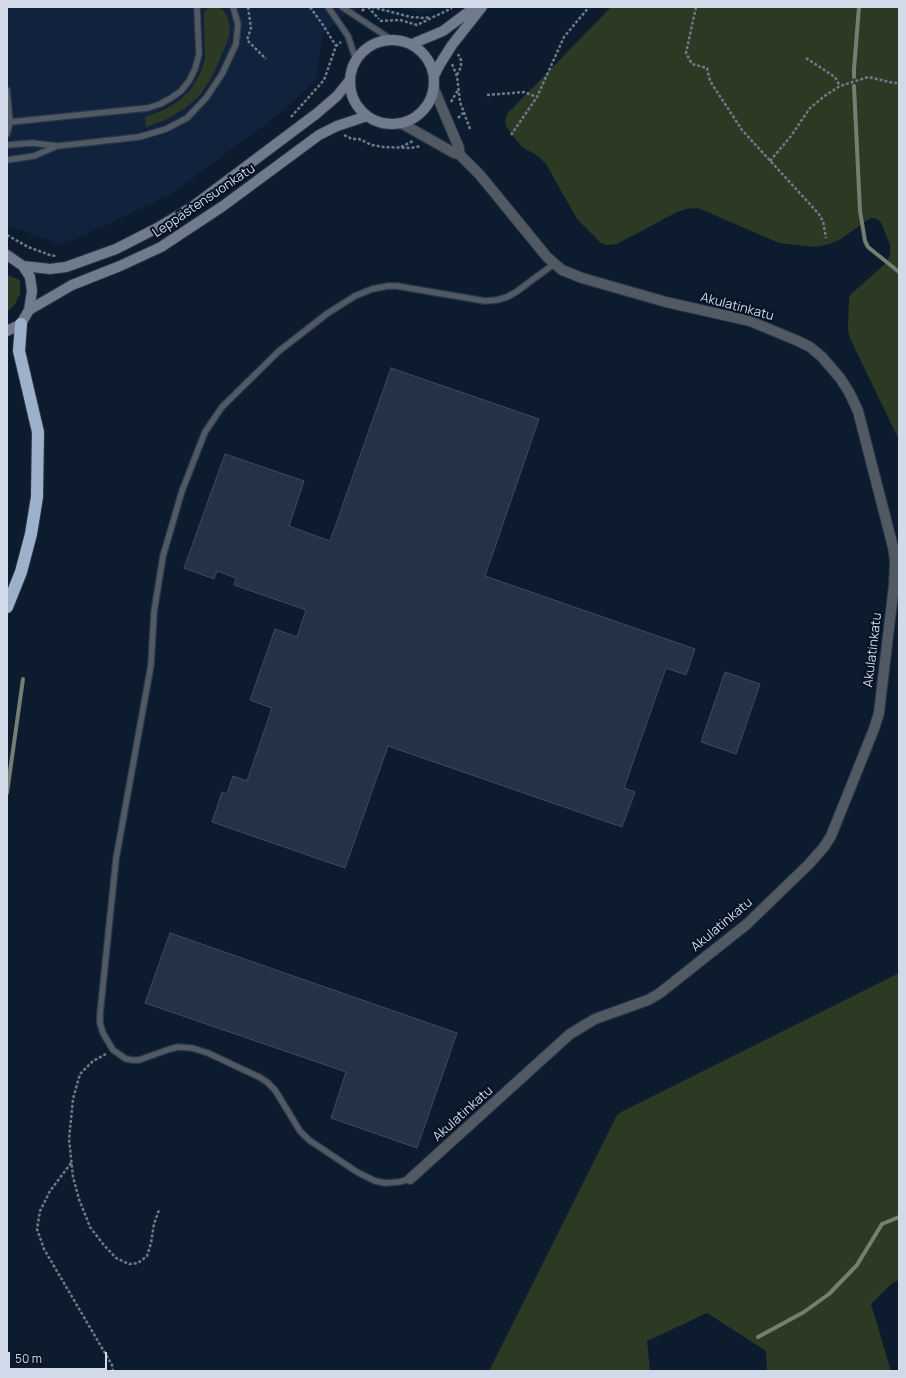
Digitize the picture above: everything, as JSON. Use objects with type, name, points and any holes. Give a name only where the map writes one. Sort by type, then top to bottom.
[{"type":"highway","points":[[7,607],[21,572],[31,534],[37,497],[38,432],[19,351],[21,324]]},
{"type":"main road","points":[[412,44],[443,31],[475,7]]},
{"type":"main road","points":[[434,76],[452,44],[482,7]]},
{"type":"main road","points":[[392,40],[412,44],[427,58],[432,67],[434,89],[430,102],[422,112],[412,119],[401,123],[389,124],[378,122],[360,110],[350,91],[350,81],[351,70],[363,51],[382,41],[392,40]]},
{"type":"main road","name":"Leppästensuonkatu","points":[[23,266],[50,269],[66,267],[116,249],[159,227],[192,207],[332,101],[350,81]]},
{"type":"main road","name":"Leppästensuonkatu","points":[[29,310],[72,285],[120,266],[161,247],[223,206],[319,135],[344,123],[367,116]]},
{"type":"main road","points":[[7,255],[23,266],[30,277],[32,291],[29,310],[21,324],[7,331]]},
{"type":"street","name":"Akulatinkatu","points":[[434,89],[459,148],[459,154]]},
{"type":"street","name":"Akulatinkatu","points":[[401,123],[454,153],[459,154],[480,175],[554,264],[562,270],[582,278],[666,302],[750,321],[810,347],[822,357],[840,378],[858,411],[892,540],[895,560],[894,585],[879,713],[831,836],[824,847],[809,864],[747,924],[660,993],[648,1000],[595,1019],[570,1034],[410,1178]]},
{"type":"lane","points":[[8,120],[148,108],[171,98],[181,91],[189,81],[195,69],[199,54],[197,7]]},
{"type":"lane","points":[[7,145],[32,144],[58,146],[139,137],[166,129],[187,118],[206,98],[222,74],[236,44],[238,24],[233,7]]},
{"type":"lane","points":[[328,7],[348,36],[356,60]]},
{"type":"lane","points":[[342,7],[392,40]]},
{"type":"lane","points":[[7,90],[7,134]]},
{"type":"lane","points":[[7,160],[34,156],[58,146]]},
{"type":"lane","points":[[410,1178],[399,1182],[385,1183],[375,1181],[357,1172],[309,1140],[300,1131],[275,1090],[259,1077],[208,1053],[192,1048],[170,1049],[139,1060],[126,1059],[113,1050],[103,1033],[100,1023],[100,1014],[116,859],[151,666],[154,612],[163,556],[182,490],[205,432],[222,407],[279,351],[328,313],[355,296],[372,289],[397,286],[485,301],[497,300],[516,292],[554,264]]},
{"type":"path","points":[[248,7],[251,28],[247,40],[266,59]]},
{"type":"path","points":[[286,121],[324,80],[336,46],[310,7]]},
{"type":"path","points":[[368,7],[381,21]]},
{"type":"path","points":[[372,7],[411,17],[424,18],[432,17],[454,7]]},
{"type":"path","points":[[510,135],[537,97],[564,37],[589,7]]},
{"type":"path","points":[[696,7],[686,54],[692,64],[707,68],[710,81],[742,130],[818,213],[823,221],[826,238]]},
{"type":"path","points":[[806,58],[835,77],[840,86]]},
{"type":"path","points":[[457,76],[458,90],[463,113],[470,129]]},
{"type":"path","points":[[770,161],[791,136],[810,108],[840,86],[868,78],[894,84],[899,83]]},
{"type":"path","points":[[324,80],[332,101]]},
{"type":"path","points":[[444,114],[458,90]]},
{"type":"path","points":[[487,95],[524,92],[537,97]]},
{"type":"path","points":[[344,123],[359,140],[383,147],[401,147],[424,135]]},
{"type":"path","points":[[7,235],[28,247],[57,256]]},
{"type":"path","points":[[113,1050],[93,1061],[80,1074],[72,1099],[69,1139],[73,1177],[79,1199],[90,1227],[103,1244],[116,1258],[129,1264],[138,1263],[147,1256],[154,1224],[159,1210]]},
{"type":"path","points":[[72,1163],[50,1191],[40,1211],[37,1229],[44,1249],[112,1365],[113,1371]]},
{"type":"shaded area","points":[[7,7],[364,7],[344,16],[323,33],[316,80],[274,118],[168,196],[62,245],[7,225]]},
{"type":"shaded area","points":[[395,7],[436,7],[423,13]]},
{"type":"green space","points":[[215,7],[222,9],[226,14],[230,31],[228,40],[212,77],[200,95],[184,109],[165,120],[146,127],[145,117],[164,110],[179,101],[191,89],[200,74],[205,59],[204,13],[208,8]]},
{"type":"green space","points":[[611,7],[899,7],[899,440],[849,336],[848,328],[849,298],[851,294],[885,264],[890,256],[890,245],[881,222],[872,218],[841,239],[830,244],[815,247],[779,243],[698,208],[686,209],[677,212],[617,244],[608,245],[601,243],[577,219],[546,164],[538,156],[522,147],[507,128],[505,122],[507,114]]},
{"type":"green space","points":[[7,275],[20,280],[20,294],[15,304],[7,312]]},
{"type":"green space","points":[[899,973],[899,1280],[891,1284],[871,1304],[891,1371],[767,1371],[766,1351],[707,1313],[647,1341],[650,1371],[489,1371],[617,1115]]},
{"type":"building","points":[[391,368],[539,419],[485,576],[695,649],[686,675],[666,668],[624,788],[635,792],[622,827],[388,746],[345,868],[212,822],[222,792],[227,794],[233,776],[247,781],[272,708],[250,700],[275,629],[297,637],[306,610],[234,585],[236,578],[217,571],[214,579],[184,568],[225,454],[304,481],[289,526],[330,541]]},
{"type":"building","points":[[725,672],[760,684],[736,754],[701,742]]},
{"type":"building","points":[[170,933],[457,1033],[417,1148],[331,1118],[346,1072],[145,1003]]},
{"type":"waterway","points":[[854,77],[859,7]]},
{"type":"waterway","points":[[854,86],[860,211],[865,241],[868,247],[899,272]]},
{"type":"waterway","points":[[7,793],[23,679]]},
{"type":"waterway","points":[[758,1337],[804,1312],[829,1294],[857,1265],[882,1224],[899,1217]]}]
